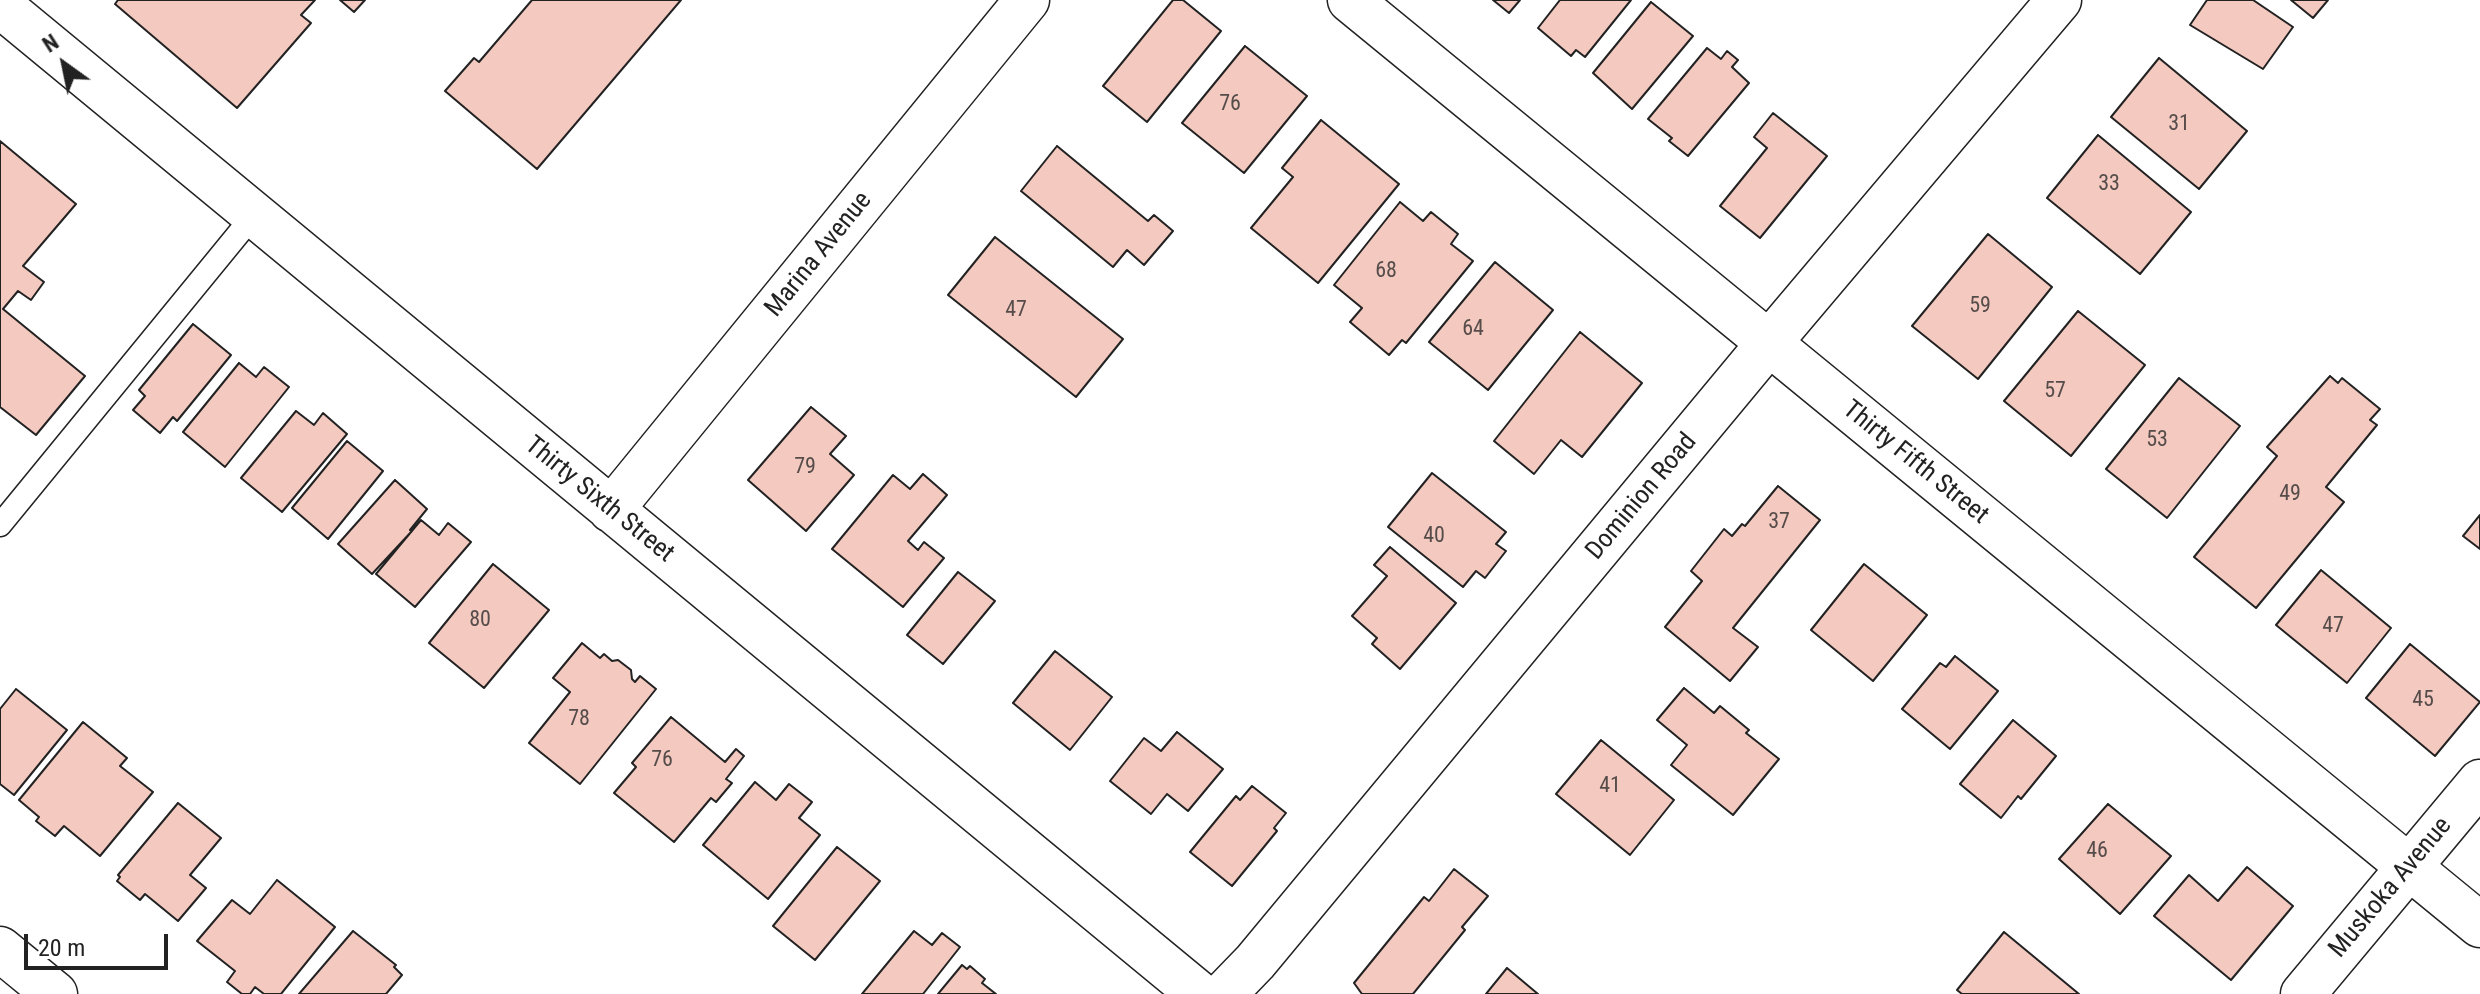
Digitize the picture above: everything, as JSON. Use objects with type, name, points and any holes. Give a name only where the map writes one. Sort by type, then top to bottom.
[{"type":"street","name":"Marina Avenue","points":[[611,510],[1027,0]]},
{"type":"street","name":"Thirty Fifth Street","points":[[1350,0],[2480,925]]},
{"type":"street","name":"Dominion Road","points":[[1224,994],[1255,962],[1769,343],[2059,0]]},
{"type":"street","name":"Thirty Sixth Street","points":[[0,5],[1199,994]]},
{"type":"street","name":"Muskoka Avenue","points":[[2303,994],[2480,782]]},
{"type":"street","points":[[0,949],[55,994]]},
{"type":"lane","points":[[0,525],[253,216]]},
{"type":"building","points":[[118,0],[315,0],[301,15],[311,23],[237,108],[115,4]]},
{"type":"building","points":[[340,0],[365,0],[354,12]]},
{"type":"building","points":[[532,0],[681,0],[537,169],[445,91],[474,58],[479,62]]},
{"type":"building","points":[[1173,0],[1183,0],[1221,31],[1147,122],[1103,86]]},
{"type":"building","points":[[1493,0],[1520,0],[1509,13]]},
{"type":"building","points":[[1560,0],[1631,0],[1585,57],[1576,50],[1571,56],[1538,28]]},
{"type":"building","points":[[2207,0],[2253,0],[2293,27],[2263,69],[2190,25]]},
{"type":"building","points":[[2291,0],[2328,0],[2313,18]]},
{"type":"building","points":[[1651,2],[1693,36],[1632,109],[1593,73]]},
{"type":"building","points":[[1245,46],[1307,96],[1244,173],[1182,123]]},
{"type":"building","points":[[1707,48],[1721,59],[1727,51],[1738,60],[1732,67],[1749,83],[1688,156],[1648,119]]},
{"type":"building","points":[[2159,58],[2247,131],[2199,189],[2111,117]]},
{"type":"building","points":[[1773,113],[1827,156],[1760,238],[1720,206],[1767,148],[1754,137]]},
{"type":"building","points":[[1321,120],[1399,184],[1318,283],[1251,228],[1293,177],[1282,168]]},
{"type":"building","points":[[2098,135],[2191,212],[2140,274],[2047,198]]},
{"type":"building","points":[[0,141],[76,204],[23,266],[44,282],[31,300],[18,291],[3,309],[85,376],[36,435],[0,407]]},
{"type":"building","points":[[1057,146],[1148,221],[1154,215],[1173,231],[1144,265],[1127,250],[1113,267],[1021,191]]},
{"type":"building","points":[[1400,202],[1423,221],[1431,212],[1458,234],[1451,244],[1473,261],[1406,343],[1402,340],[1389,355],[1350,322],[1362,308],[1334,285]]},
{"type":"building","points":[[1988,234],[2052,287],[1978,379],[1912,326]]},
{"type":"building","points":[[995,237],[1123,339],[1076,397],[948,295]]},
{"type":"building","points":[[1495,262],[1553,310],[1488,390],[1429,342]]},
{"type":"building","points":[[2078,311],[2145,365],[2071,456],[2004,401]]},
{"type":"building","points":[[193,324],[231,355],[177,421],[173,417],[160,433],[133,410],[145,396],[139,390]]},
{"type":"building","points":[[1580,332],[1642,383],[1582,457],[1561,440],[1534,474],[1494,441]]},
{"type":"building","points":[[239,363],[256,377],[264,367],[289,387],[225,467],[183,432]]},
{"type":"building","points":[[2330,376],[2338,383],[2342,378],[2380,409],[2370,420],[2377,425],[2326,487],[2344,502],[2256,608],[2194,557],[2277,456],[2267,447]]},
{"type":"building","points":[[2179,378],[2240,426],[2167,518],[2106,469]]},
{"type":"building","points":[[811,407],[846,436],[830,454],[854,475],[806,531],[748,480]]},
{"type":"building","points":[[296,411],[314,425],[323,413],[347,434],[282,512],[241,478]]},
{"type":"building","points":[[347,441],[383,471],[328,539],[292,508]]},
{"type":"building","points":[[1432,473],[1506,532],[1496,544],[1506,551],[1485,578],[1476,571],[1463,587],[1388,527]]},
{"type":"building","points":[[923,474],[947,495],[908,541],[918,550],[924,542],[944,558],[903,607],[832,549],[893,475],[910,489]]},
{"type":"building","points":[[395,480],[427,509],[412,531],[372,574],[338,544]]},
{"type":"building","points":[[1778,486],[1820,520],[1733,628],[1758,647],[1730,681],[1665,627],[1702,581],[1691,571],[1724,529],[1732,536],[1742,524],[1745,526]]},
{"type":"building","points":[[2480,515],[2480,549],[2463,536]]},
{"type":"building","points":[[421,520],[439,535],[448,523],[471,542],[415,607],[376,574]]},
{"type":"building","points":[[1390,547],[1456,603],[1400,669],[1372,644],[1377,638],[1352,616],[1387,576],[1374,565]]},
{"type":"building","points":[[493,564],[549,610],[484,688],[429,643]]},
{"type":"building","points":[[1864,564],[1927,615],[1873,681],[1811,630]]},
{"type":"building","points":[[2321,570],[2391,628],[2347,683],[2276,625]]},
{"type":"building","points":[[958,572],[995,601],[943,664],[907,635]]},
{"type":"building","points":[[582,643],[600,658],[604,654],[612,661],[618,660],[631,670],[635,682],[640,676],[656,689],[580,784],[529,743],[570,692],[553,678]]},
{"type":"building","points":[[2410,644],[2480,702],[2435,756],[2366,698]]},
{"type":"building","points":[[1055,651],[1112,697],[1070,750],[1013,703]]},
{"type":"building","points":[[1955,656],[1998,691],[1950,749],[1902,709],[1940,663],[1946,667]]},
{"type":"building","points":[[1684,688],[1714,713],[1720,706],[1749,730],[1746,733],[1779,759],[1733,815],[1671,765],[1687,745],[1657,720]]},
{"type":"building","points":[[16,689],[67,730],[14,795],[0,784],[0,709]]},
{"type":"building","points":[[671,717],[725,762],[736,749],[744,756],[726,779],[732,783],[716,802],[711,798],[674,842],[614,793],[636,767],[632,763]]},
{"type":"building","points":[[2013,720],[2056,756],[2001,818],[1960,784]]},
{"type":"building","points":[[83,722],[127,758],[120,766],[153,792],[100,856],[64,826],[55,836],[36,821],[39,817],[19,800]]},
{"type":"building","points":[[1177,732],[1223,769],[1188,811],[1167,794],[1151,814],[1110,781],[1144,738],[1161,751]]},
{"type":"building","points":[[1601,740],[1674,800],[1630,855],[1556,794]]},
{"type":"building","points":[[755,782],[776,800],[789,784],[812,802],[799,818],[820,835],[768,899],[703,845]]},
{"type":"building","points":[[1252,786],[1286,813],[1274,828],[1277,831],[1232,886],[1190,852],[1236,796],[1240,800]]},
{"type":"building","points":[[178,803],[221,838],[190,875],[206,888],[178,921],[145,894],[140,900],[117,881],[118,875]]},
{"type":"building","points":[[2108,804],[2171,856],[2120,914],[2059,859]]},
{"type":"building","points":[[837,847],[880,881],[815,960],[773,926]]},
{"type":"building","points":[[2247,867],[2293,906],[2231,980],[2154,916],[2189,875],[2218,901]]},
{"type":"building","points":[[1454,869],[1488,896],[1462,927],[1465,930],[1413,994],[1362,994],[1354,983],[1424,897],[1429,901]]},
{"type":"building","points":[[277,880],[335,927],[281,994],[264,994],[255,987],[250,994],[242,994],[227,982],[235,971],[197,941],[232,900],[250,914]]},
{"type":"building","points":[[353,931],[396,965],[394,967],[402,975],[386,994],[299,994]]},
{"type":"building","points":[[914,931],[932,945],[942,933],[960,947],[923,994],[862,994]]},
{"type":"building","points":[[2004,932],[2079,994],[1962,994],[1957,990]]},
{"type":"building","points":[[962,965],[967,969],[970,966],[985,979],[982,983],[996,994],[938,994]]},
{"type":"building","points":[[1507,968],[1538,994],[1486,994]]}]
